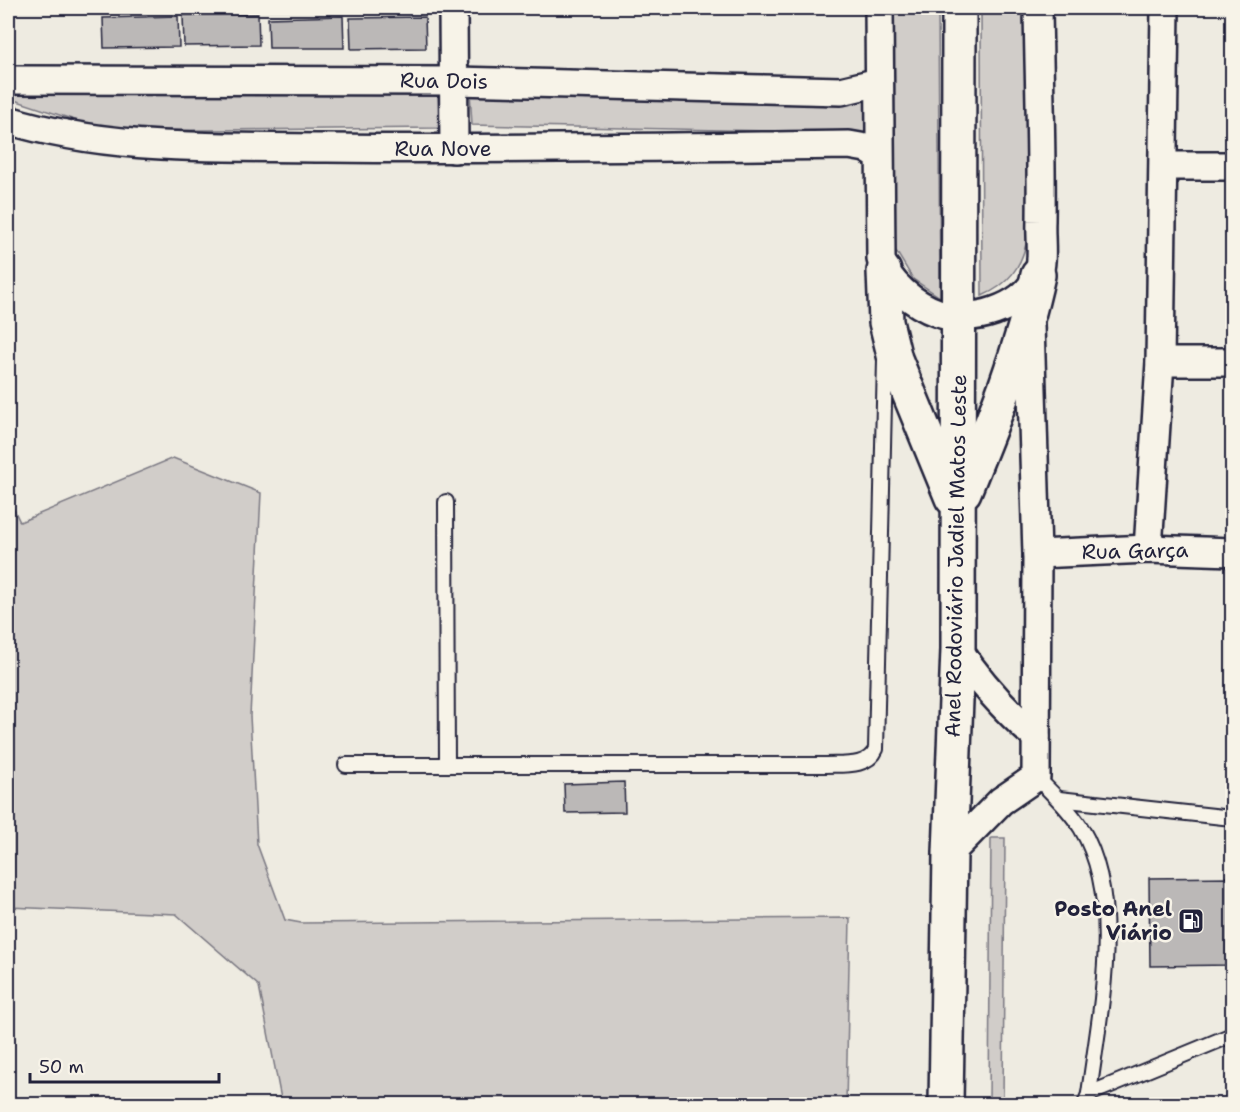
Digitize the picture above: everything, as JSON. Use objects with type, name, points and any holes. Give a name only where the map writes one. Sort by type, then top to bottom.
[{"type":"highway","name":"Anel Rodoviário Jadiel Matos Leste","points":[[946,1104],[950,853],[958,649],[959,8]]},
{"type":"highway","points":[[884,272],[886,322],[896,359],[957,511]]},
{"type":"highway","points":[[957,511],[995,418],[1030,315],[1038,275]]},
{"type":"street","points":[[453,8],[454,149]]},
{"type":"street","points":[[879,8],[879,156],[881,259],[884,272],[919,304],[938,313],[960,318],[992,312],[1010,303],[1025,291],[1038,275],[1041,195],[1038,8]]},
{"type":"street","points":[[1148,549],[1160,362],[1165,8]]},
{"type":"street","name":"Rua Dois","points":[[8,80],[455,81],[841,90],[862,88],[879,82]]},
{"type":"street","name":"Rua Nove","points":[[8,120],[64,135],[137,145],[454,149],[849,145],[866,148],[879,156]]},
{"type":"street","points":[[1164,166],[1233,166]]},
{"type":"street","points":[[950,853],[1000,801],[1036,777],[1037,554],[1030,315]]},
{"type":"street","points":[[1160,362],[1233,362]]},
{"type":"street","name":"Rua Garça","points":[[1037,554],[1148,549],[1233,552]]},
{"type":"street","points":[[958,649],[978,680],[1002,707],[1036,737]]},
{"type":"lane","points":[[346,765],[824,765],[863,763],[873,756],[876,749],[886,322]]},
{"type":"lane","points":[[446,502],[447,764]]},
{"type":"lane","points":[[1036,777],[1059,800],[1081,828],[1097,863],[1104,906],[1103,984],[1087,1099]]},
{"type":"lane","points":[[1059,800],[1233,818]]},
{"type":"lane","points":[[1087,1099],[1233,1035]]},
{"type":"shaded area","points":[[892,8],[938,8],[940,297],[913,279],[893,246]]},
{"type":"shaded area","points":[[981,8],[1027,8],[1027,239],[1022,258],[1012,274],[991,292],[982,296]]},
{"type":"shaded area","points":[[8,88],[438,93],[440,128],[108,131],[8,98]]},
{"type":"shaded area","points":[[470,91],[870,100],[869,133],[472,125]]},
{"type":"shaded area","points":[[173,458],[261,493],[250,716],[257,844],[285,920],[301,923],[850,918],[846,1104],[282,1104],[259,986],[176,914],[8,907],[8,497],[20,522]]},
{"type":"shaded area","points":[[991,838],[1005,838],[1003,1104],[989,1104]]},
{"type":"building","points":[[258,14],[259,45],[184,46],[183,15]]},
{"type":"building","points":[[178,16],[179,47],[104,48],[103,18]]},
{"type":"building","points":[[343,16],[344,48],[269,48],[268,18]]},
{"type":"building","points":[[425,17],[426,48],[351,49],[350,18]]},
{"type":"building","points":[[624,782],[625,812],[565,813],[564,784]]},
{"type":"building","name":"Posto Anel Viário","points":[[1232,877],[1232,965],[1150,966],[1149,878]]},
{"type":"place","name":"Posto Anel Viário","points":[[1191,921]]}]
